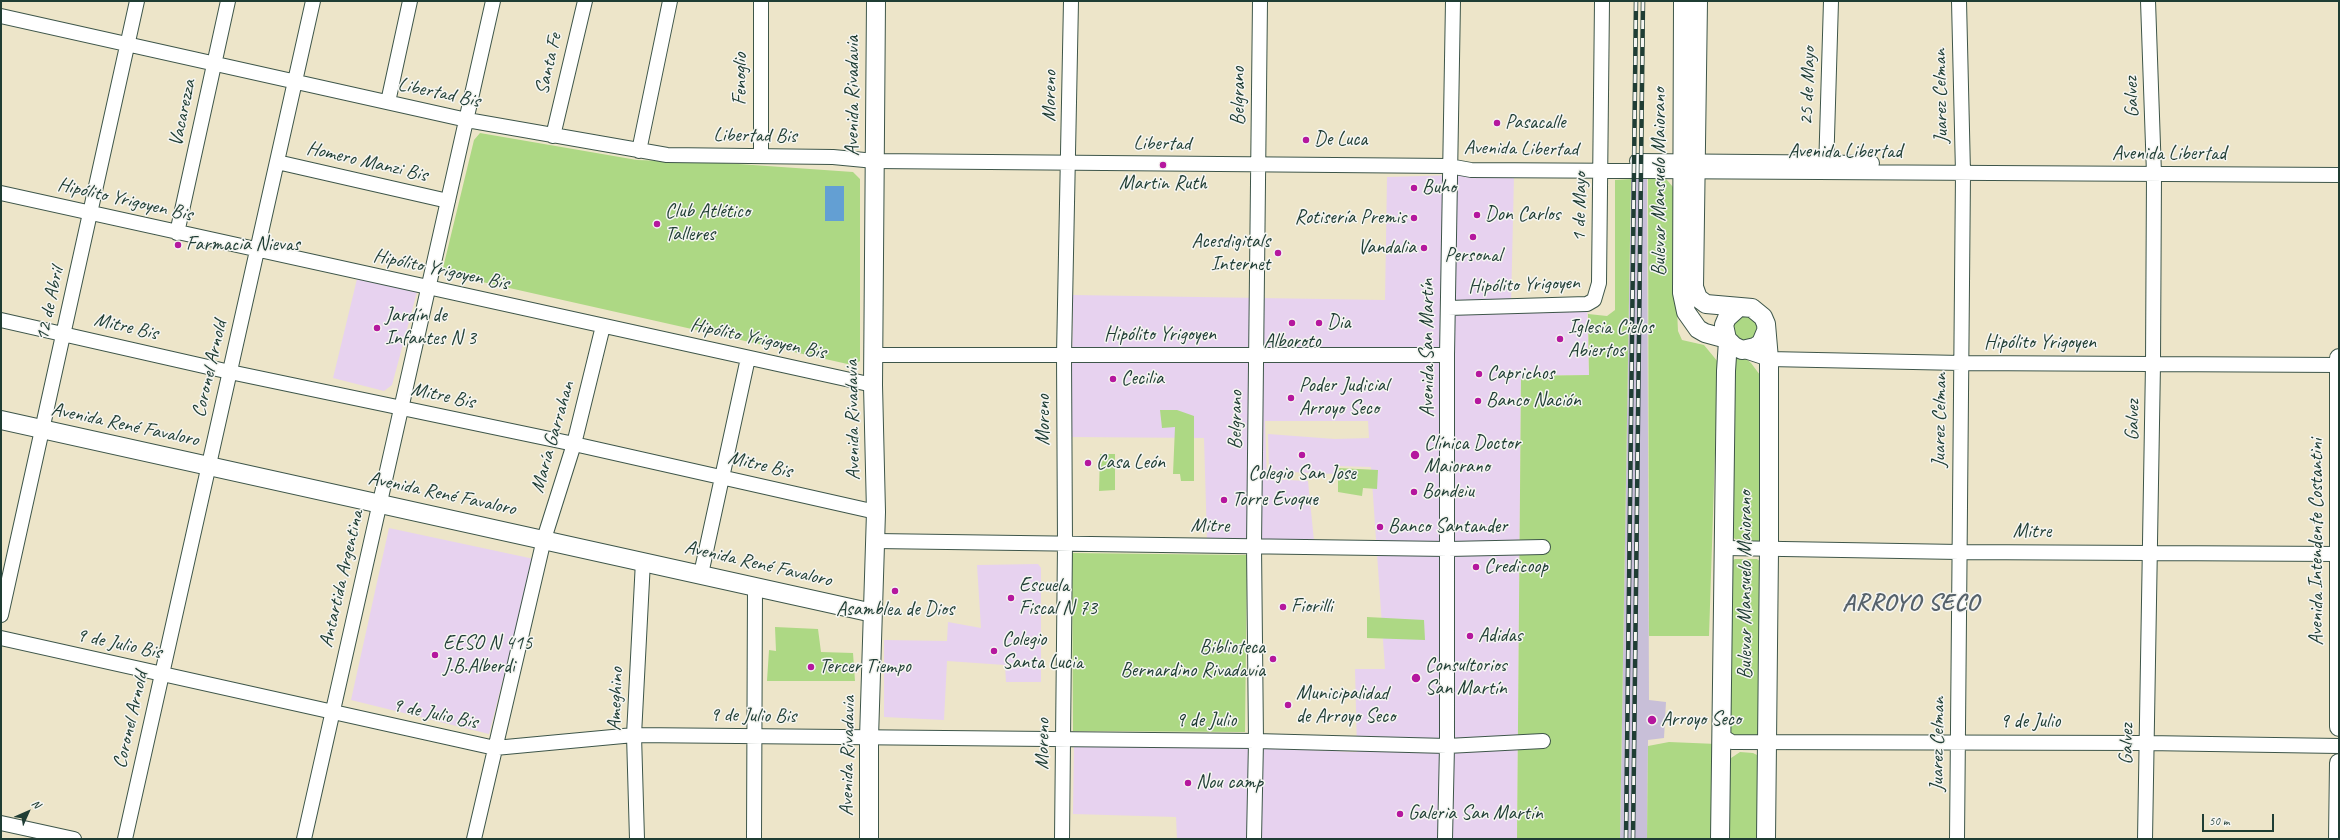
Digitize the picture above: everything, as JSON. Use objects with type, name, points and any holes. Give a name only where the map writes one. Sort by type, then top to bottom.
[{"type":"main road","name":"Avenida Rivadavia","points":[[869,839],[869,738],[876,541],[873,385],[876,1]]},
{"type":"main road","name":"Bulevar Mansuelo Maiorano","points":[[1683,1],[1688,166],[1694,287],[1698,298],[1706,304],[1738,308],[1745,307],[1758,312],[1765,321],[1766,331],[1768,359],[1769,550],[1766,839]]},
{"type":"main road","name":"Bulevar Mansuelo Maiorano","points":[[1698,1],[1682,293],[1686,312],[1690,320],[1705,333],[1732,343]]},
{"type":"main road","name":"Bulevar Mansuelo Maiorano","points":[[1720,839],[1725,548],[1726,362],[1732,343],[1724,325],[1727,318],[1738,308]]},
{"type":"main road","points":[[1732,343],[1752,349],[1761,343],[1766,331]]},
{"type":"main road","points":[[1705,333],[1719,346],[1726,362]]},
{"type":"main road","name":"Avenida Intendente Costantini","points":[[2339,358],[2339,727]]},
{"type":"main road","name":"Avenida René Favaloro","points":[[1,420],[873,613]]},
{"type":"main road","points":[[2338,839],[2339,763]]},
{"type":"street","name":"12 de Abril","points":[[1,615],[44,429],[89,212],[137,1]]},
{"type":"street","name":"Vacarezza","points":[[177,233],[228,1]]},
{"type":"street","name":"Coronel Arnold","points":[[125,839],[313,1]]},
{"type":"street","points":[[388,102],[410,1]]},
{"type":"street","name":"Antartida Argentina","points":[[304,839],[493,1]]},
{"type":"street","name":"Santa Fe","points":[[553,136],[585,1]]},
{"type":"street","points":[[639,151],[670,1]]},
{"type":"street","name":"Fenoglio","points":[[761,1],[761,156]]},
{"type":"street","name":"Moreno","points":[[1062,839],[1065,544],[1064,355],[1069,163],[1071,1]]},
{"type":"street","name":"Belgrano","points":[[1254,839],[1256,741],[1254,546],[1258,356],[1260,1]]},
{"type":"street","name":"Avenida San Martín","points":[[1445,839],[1448,549],[1447,355],[1449,166],[1453,1]]},
{"type":"street","name":"1 de Mayo","points":[[1597,294],[1600,283],[1602,1]]},
{"type":"street","name":"25 de Mayo","points":[[1826,167],[1831,1]]},
{"type":"street","name":"Juarez Celman","points":[[1957,839],[1959,742],[1962,168],[1959,1]]},
{"type":"street","name":"Galvez","points":[[2145,839],[2146,743],[2152,552],[2154,364],[2154,170],[2148,1]]},
{"type":"street","name":"Libertad Bis","points":[[1,16],[466,120],[639,151],[667,155],[832,158],[875,161]]},
{"type":"street","name":"Libertad","points":[[875,161],[1449,166]]},
{"type":"street","name":"Homero Manzi Bis","points":[[277,162],[448,201]]},
{"type":"street","name":"Avenida Libertad","points":[[1449,166],[1471,170],[1601,166],[1688,166],[2154,170],[2339,175]]},
{"type":"street","name":"Avenida Libertad","points":[[2154,170],[2339,167]]},
{"type":"street","name":"Hipólito Yrigoyen Bis","points":[[1,193],[177,233],[873,385]]},
{"type":"street","name":"Hipólito Yrigoyen","points":[[1448,308],[1587,304],[1594,300],[1597,294]]},
{"type":"street","points":[[1686,312],[1705,310],[1717,306]]},
{"type":"street","name":"Mitre Bis","points":[[1,320],[230,372],[574,444],[876,512]]},
{"type":"street","name":"María Garrahan","points":[[474,839],[544,539],[574,444],[603,326]]},
{"type":"street","name":"Hipólito Yrigoyen","points":[[1732,343],[1768,359],[1961,363],[2339,365]]},
{"type":"street","name":"Hipólito Yrigoyen","points":[[874,354],[1258,356],[1447,355]]},
{"type":"street","points":[[701,574],[748,358]]},
{"type":"street","name":"Mitre","points":[[876,541],[1448,549],[1543,547]]},
{"type":"street","name":"Mitre","points":[[1725,548],[1769,550],[1959,552],[2339,554]]},
{"type":"street","name":"Ameghino","points":[[637,839],[634,735],[642,561]]},
{"type":"street","points":[[754,839],[756,586]]},
{"type":"street","name":"9 de Julio Bis","points":[[1,638],[495,748],[634,735],[869,738]]},
{"type":"street","name":"9 de Julio","points":[[1722,736],[1732,742],[2146,743],[2339,746]]},
{"type":"street","name":"9 de Julio","points":[[869,738],[1256,741],[1447,746],[1543,741]]},
{"type":"street","points":[[1,823],[74,839]]},
{"type":"shaded area","points":[[1494,174],[1514,175],[1511,306],[1587,304],[1589,375],[1521,376],[1517,839],[1177,839],[1176,817],[1073,814],[1074,740],[1357,752],[1355,669],[1385,669],[1371,467],[1335,466],[1334,474],[1269,471],[1268,434],[1335,439],[1369,438],[1368,421],[1265,421],[1267,479],[1308,481],[1314,541],[1207,540],[1204,438],[1071,437],[1073,295],[1385,300],[1387,177]]},
{"type":"shaded area","points":[[1631,179],[1647,179],[1649,700],[1666,702],[1664,738],[1648,740],[1647,839],[1620,839]]},
{"type":"shaded area","name":"Jardín de Infantes N 3","points":[[357,279],[417,292],[392,385],[384,391],[333,378]]},
{"type":"shaded area","name":"EESO N 415 J.B.Alberdi","points":[[389,528],[534,559],[489,734],[351,700]]},
{"type":"shaded area","points":[[1038,564],[1041,568],[1041,682],[1006,682],[1005,665],[947,661],[944,720],[884,717],[884,640],[947,641],[948,622],[981,628],[977,565]]},
{"type":"green space","name":"Club Atlético Talleres","points":[[480,133],[637,160],[724,163],[853,172],[860,179],[860,361],[852,365],[447,274],[443,268],[474,140]]},
{"type":"green space","points":[[1631,179],[1620,839],[1517,839],[1521,376],[1589,375],[1588,314],[1607,316],[1615,310],[1615,180]]},
{"type":"green space","points":[[1648,179],[1666,179],[1673,187],[1672,289],[1677,310],[1678,331],[1682,340],[1704,345],[1718,362],[1709,636],[1649,636]]},
{"type":"green space","points":[[1743,312],[1760,325],[1752,341],[1738,340],[1730,324]]},
{"type":"green space","points":[[1736,357],[1744,357],[1751,363],[1760,375],[1763,389],[1761,540],[1756,542],[1740,542],[1732,537],[1731,361]]},
{"type":"green space","points":[[1160,410],[1177,410],[1194,416],[1194,481],[1181,481],[1180,474],[1173,474],[1175,427],[1162,428]]},
{"type":"green space","points":[[1100,454],[1115,454],[1115,490],[1099,491]]},
{"type":"green space","points":[[1338,468],[1378,470],[1377,489],[1363,488],[1362,496],[1338,492]]},
{"type":"green space","points":[[1072,553],[1247,555],[1245,732],[1073,731]]},
{"type":"green space","points":[[1735,559],[1757,559],[1761,562],[1759,736],[1740,738],[1728,733],[1730,562]]},
{"type":"green space","points":[[1367,617],[1424,620],[1425,640],[1367,638]]},
{"type":"green space","name":"Tercer Tiempo","points":[[775,627],[818,629],[821,652],[853,653],[855,681],[767,681],[769,650],[776,651]]},
{"type":"green space","points":[[1669,742],[1717,744],[1716,839],[1647,839],[1648,746]]},
{"type":"green space","points":[[1740,752],[1753,753],[1759,756],[1761,839],[1724,839],[1727,773],[1731,758]]},
{"type":"water","points":[[825,186],[844,186],[844,221],[825,221]]},
{"type":"railway","points":[[1626,839],[1636,1]]},
{"type":"railway","points":[[1633,839],[1643,1]]},
{"type":"place","name":"Pasacalle","points":[[1497,123]]},
{"type":"place","name":"De Luca","points":[[1306,140]]},
{"type":"place","name":"Martin Ruth","points":[[1163,165]]},
{"type":"place","name":"Buho","points":[[1414,188]]},
{"type":"place","name":"Don Carlos","points":[[1477,215]]},
{"type":"place","name":"Rotisería Premis","points":[[1414,218]]},
{"type":"place","name":"Club Atlético Talleres","points":[[657,224]]},
{"type":"place","name":"Personal","points":[[1473,237]]},
{"type":"place","name":"Farmacia Nievas","points":[[178,245]]},
{"type":"place","name":"Vandalia","points":[[1424,248]]},
{"type":"place","name":"Acesdigitals Internet","points":[[1278,253]]},
{"type":"place","name":"Alboroto","points":[[1292,323]]},
{"type":"place","name":"Dia","points":[[1319,323]]},
{"type":"place","name":"Jardín de Infantes N 3","points":[[377,328]]},
{"type":"place","name":"Iglesia Cielos Abiertos","points":[[1560,339]]},
{"type":"place","name":"Caprichos","points":[[1479,374]]},
{"type":"place","name":"Cecilia","points":[[1113,379]]},
{"type":"place","name":"Poder Judicial Arroyo Seco","points":[[1291,398]]},
{"type":"place","name":"Banco Nación","points":[[1478,401]]},
{"type":"place","name":"Colegio San Jose","points":[[1302,455]]},
{"type":"place","name":"Clínica Doctor Maiorano","points":[[1415,455]]},
{"type":"place","name":"Casa León","points":[[1088,463]]},
{"type":"place","name":"Bondeiu","points":[[1414,492]]},
{"type":"place","name":"Torre Evoque","points":[[1224,500]]},
{"type":"place","name":"Banco Santander","points":[[1380,527]]},
{"type":"place","name":"Credicoop","points":[[1476,567]]},
{"type":"place","name":"Asamblea de Dios","points":[[895,591]]},
{"type":"place","name":"Escuela Fiscal N 73","points":[[1011,598]]},
{"type":"place","name":"Fiorilli","points":[[1283,607]]},
{"type":"place","name":"Adidas","points":[[1470,636]]},
{"type":"place","name":"Colegio Santa Lucia","points":[[994,651]]},
{"type":"place","name":"EESO N 415 J.B.Alberdi","points":[[435,655]]},
{"type":"place","name":"Biblioteca Bernardino Rivadavia","points":[[1273,659]]},
{"type":"place","name":"Tercer Tiempo","points":[[811,667]]},
{"type":"place","name":"Consultorios San Martín","points":[[1416,678]]},
{"type":"place","name":"Municipalidad de Arroyo Seco","points":[[1288,705]]},
{"type":"place","name":"Arroyo Seco","points":[[1652,720]]},
{"type":"place","name":"Nou camp","points":[[1188,783]]},
{"type":"place","name":"Galeria San Martín","points":[[1400,814]]},
{"type":"district","name":"ARROYO SECO","points":[[1911,604]]}]
